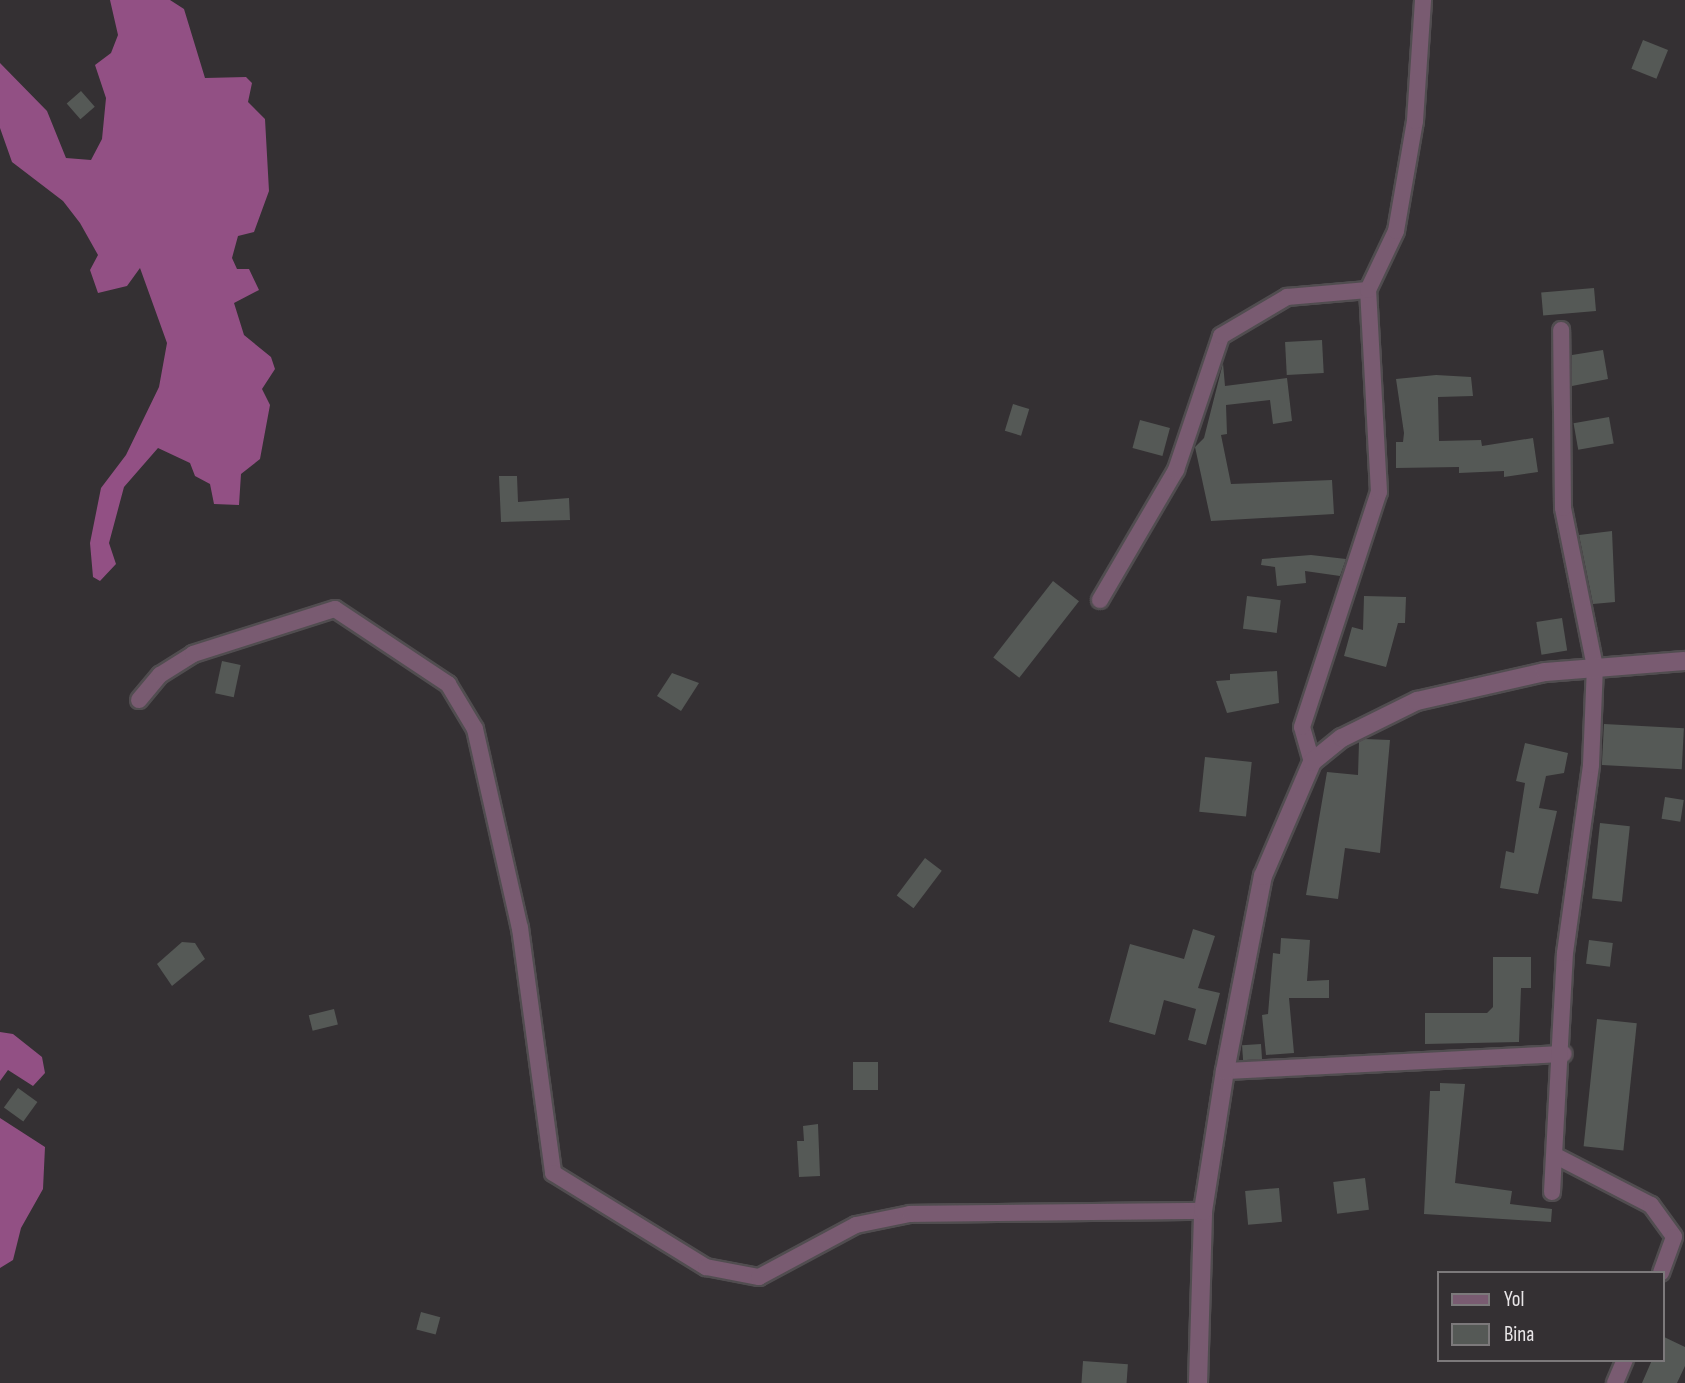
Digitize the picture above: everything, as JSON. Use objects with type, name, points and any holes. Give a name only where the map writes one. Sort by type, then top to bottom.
[{"type":"street","points":[[1312,762],[1302,727],[1379,492],[1368,290],[1396,231],[1415,121],[1423,0]]},
{"type":"street","points":[[1100,600],[1176,470],[1221,336],[1287,297],[1368,290]]},
{"type":"street","points":[[1552,1192],[1564,1054],[1565,953],[1591,765],[1595,667],[1563,508],[1561,330]]},
{"type":"street","points":[[139,700],[160,675],[192,654],[335,609],[447,684],[475,729],[520,928],[553,1172],[706,1267],[759,1276],[856,1225],[910,1214],[1203,1210]]},
{"type":"street","points":[[1198,1383],[1203,1210],[1225,1072],[1263,876],[1312,762],[1342,738],[1417,701],[1595,667],[1685,662]]},
{"type":"street","points":[[1225,1072],[1564,1054]]},
{"type":"street","points":[[1556,1157],[1651,1205],[1674,1237],[1662,1271]]},
{"type":"street","points":[[1615,1383],[1624,1362]]},
{"type":"shaded area","points":[[110,0],[170,0],[184,9],[205,78],[246,77],[252,83],[248,102],[265,119],[269,191],[254,232],[238,236],[232,258],[237,269],[249,269],[259,290],[234,303],[244,335],[271,357],[275,369],[262,389],[270,405],[260,459],[241,474],[239,505],[214,504],[210,484],[195,476],[190,463],[158,448],[124,487],[109,543],[116,564],[100,581],[93,577],[90,543],[101,488],[126,455],[159,387],[167,343],[140,268],[127,286],[98,293],[90,270],[98,255],[80,223],[63,201],[12,162],[0,128],[0,63],[47,111],[66,158],[91,160],[102,139],[106,98],[95,65],[111,53],[118,35]]},
{"type":"shaded area","points":[[0,1032],[13,1034],[42,1057],[45,1073],[33,1086],[8,1070],[0,1081]]},
{"type":"shaded area","points":[[0,1118],[45,1147],[43,1189],[21,1228],[13,1260],[0,1268]]},
{"type":"building","points":[[1643,40],[1668,50],[1656,79],[1631,69]]},
{"type":"building","points":[[81,91],[95,107],[80,119],[67,103]]},
{"type":"building","points":[[1594,288],[1596,311],[1543,316],[1541,293]]},
{"type":"building","points":[[1322,340],[1324,373],[1287,375],[1285,342]]},
{"type":"building","points":[[1603,350],[1608,379],[1572,386],[1572,355]]},
{"type":"building","points":[[1223,363],[1225,386],[1287,378],[1292,421],[1273,424],[1270,400],[1226,405],[1227,434],[1221,435],[1231,484],[1332,480],[1334,514],[1211,521],[1195,447],[1204,438]]},
{"type":"building","points":[[1436,375],[1471,377],[1473,396],[1438,397],[1439,441],[1481,440],[1482,446],[1533,438],[1538,472],[1504,477],[1504,471],[1459,473],[1459,467],[1396,468],[1396,442],[1403,442],[1404,433],[1396,379]]},
{"type":"building","points":[[1013,404],[1029,409],[1021,436],[1005,431]]},
{"type":"building","points":[[1609,417],[1614,444],[1578,450],[1574,423]]},
{"type":"building","points":[[1140,420],[1170,428],[1162,456],[1132,448]]},
{"type":"building","points":[[499,476],[517,476],[518,502],[569,498],[570,520],[501,522]]},
{"type":"building","points":[[1612,531],[1615,602],[1593,604],[1579,535]]},
{"type":"building","points":[[1311,555],[1346,559],[1340,576],[1305,571],[1306,583],[1277,586],[1275,567],[1261,565],[1262,559]]},
{"type":"building","points":[[1053,581],[1079,601],[1019,678],[993,657]]},
{"type":"building","points":[[1247,596],[1281,600],[1277,633],[1243,629]]},
{"type":"building","points":[[1364,596],[1406,597],[1405,623],[1398,623],[1386,667],[1344,656],[1352,627],[1363,630]]},
{"type":"building","points":[[1562,618],[1567,651],[1541,655],[1536,622]]},
{"type":"building","points":[[222,661],[241,665],[234,697],[215,693]]},
{"type":"building","points":[[1277,671],[1279,703],[1227,713],[1216,681],[1230,680],[1230,674]]},
{"type":"building","points":[[672,673],[699,683],[681,711],[657,696]]},
{"type":"building","points":[[1604,724],[1684,728],[1682,769],[1602,765]]},
{"type":"building","points":[[1365,739],[1390,740],[1380,853],[1345,848],[1338,899],[1306,895],[1327,772],[1358,775],[1359,742]]},
{"type":"building","points":[[1525,743],[1568,753],[1564,773],[1546,776],[1539,808],[1557,811],[1538,894],[1500,888],[1506,851],[1514,853],[1525,783],[1516,781]]},
{"type":"building","points":[[1205,757],[1252,762],[1246,817],[1199,812]]},
{"type":"building","points":[[1665,797],[1684,800],[1680,822],[1662,819]]},
{"type":"building","points":[[1600,823],[1630,826],[1622,902],[1592,899]]},
{"type":"building","points":[[925,858],[942,871],[913,908],[897,896]]},
{"type":"building","points":[[1193,929],[1215,936],[1198,988],[1220,993],[1206,1045],[1188,1040],[1196,1009],[1164,1000],[1155,1035],[1109,1022],[1130,944],[1184,959]]},
{"type":"building","points":[[1281,938],[1310,940],[1307,981],[1329,980],[1329,998],[1289,998],[1294,1053],[1266,1055],[1262,1015],[1268,1014],[1273,953],[1280,954]]},
{"type":"building","points":[[1589,940],[1613,943],[1610,967],[1586,964]]},
{"type":"building","points":[[182,942],[195,943],[205,959],[172,986],[157,964]]},
{"type":"building","points":[[1493,957],[1531,957],[1531,988],[1521,988],[1519,1042],[1425,1044],[1425,1013],[1487,1013],[1493,1007]]},
{"type":"building","points":[[334,1009],[338,1025],[313,1031],[309,1015]]},
{"type":"building","points":[[1597,1019],[1637,1023],[1623,1150],[1584,1146]]},
{"type":"building","points":[[1261,1044],[1262,1059],[1243,1060],[1242,1045]]},
{"type":"building","points":[[853,1062],[878,1062],[878,1090],[853,1090]]},
{"type":"building","points":[[1440,1083],[1465,1084],[1455,1183],[1512,1191],[1510,1204],[1552,1209],[1551,1222],[1424,1214],[1430,1091],[1440,1091]]},
{"type":"building","points":[[18,1088],[37,1102],[23,1122],[4,1107]]},
{"type":"building","points":[[818,1124],[820,1176],[799,1177],[797,1141],[804,1141],[803,1126]]},
{"type":"building","points":[[1365,1178],[1369,1210],[1337,1214],[1333,1182]]},
{"type":"building","points":[[1279,1188],[1282,1222],[1248,1225],[1245,1191]]},
{"type":"building","points":[[421,1312],[440,1317],[436,1335],[416,1329]]},
{"type":"building","points":[[1664,1337],[1685,1347],[1685,1366],[1677,1383],[1642,1383],[1651,1362],[1664,1362]]},
{"type":"building","points":[[1083,1361],[1128,1364],[1127,1383],[1081,1383]]}]
